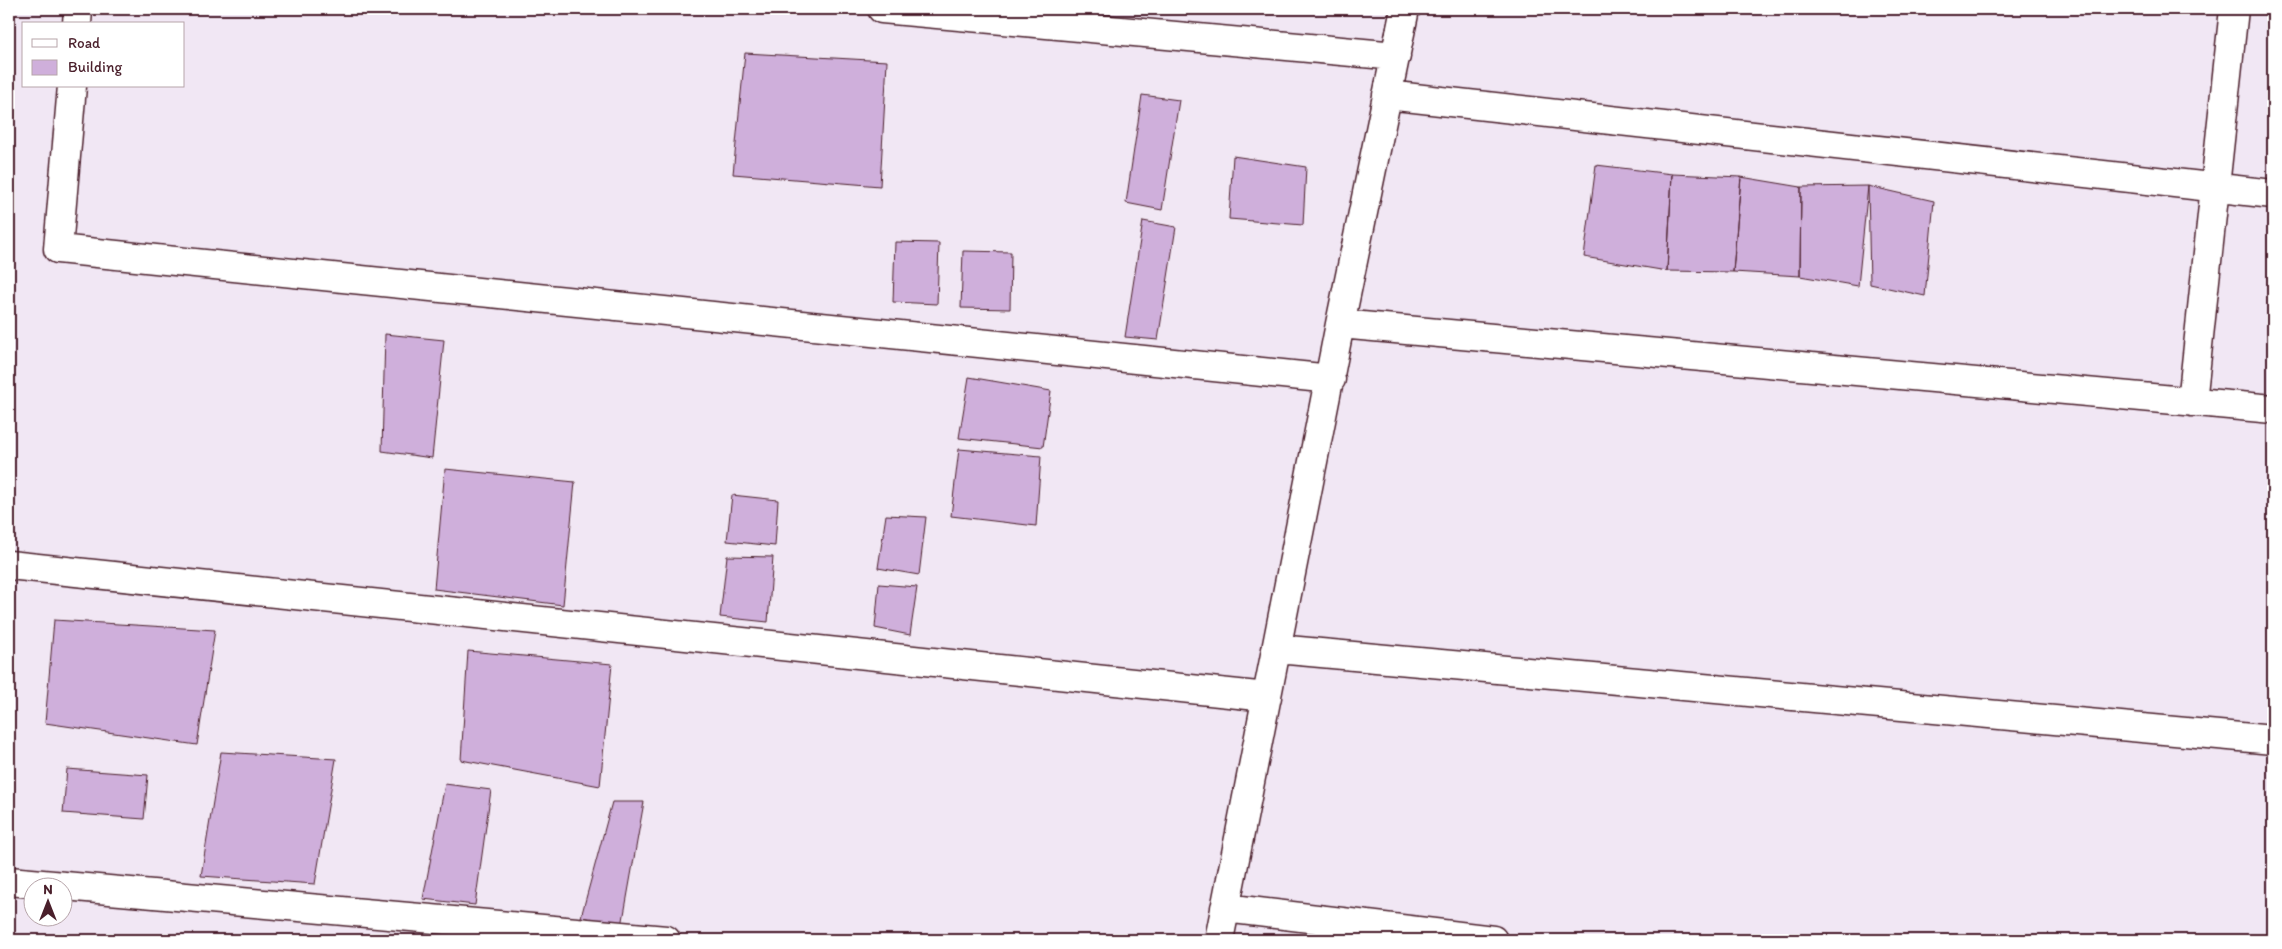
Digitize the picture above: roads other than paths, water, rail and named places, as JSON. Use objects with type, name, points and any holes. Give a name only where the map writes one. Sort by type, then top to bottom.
[{"type":"street","points":[[77,22],[78,9]]},
{"type":"street","points":[[882,9],[1396,56]]},
{"type":"street","points":[[1218,940],[1331,380],[1340,324],[1405,9]]},
{"type":"street","points":[[2192,402],[2234,9]]},
{"type":"street","points":[[72,88],[58,249],[1331,380]]},
{"type":"street","points":[[1387,95],[2273,194]]},
{"type":"street","points":[[1340,324],[2273,409]]},
{"type":"street","points":[[9,565],[1267,697]]},
{"type":"street","points":[[1277,649],[2273,740]]},
{"type":"street","points":[[9,881],[666,940]]},
{"type":"street","points":[[1225,908],[1493,940]]}]
